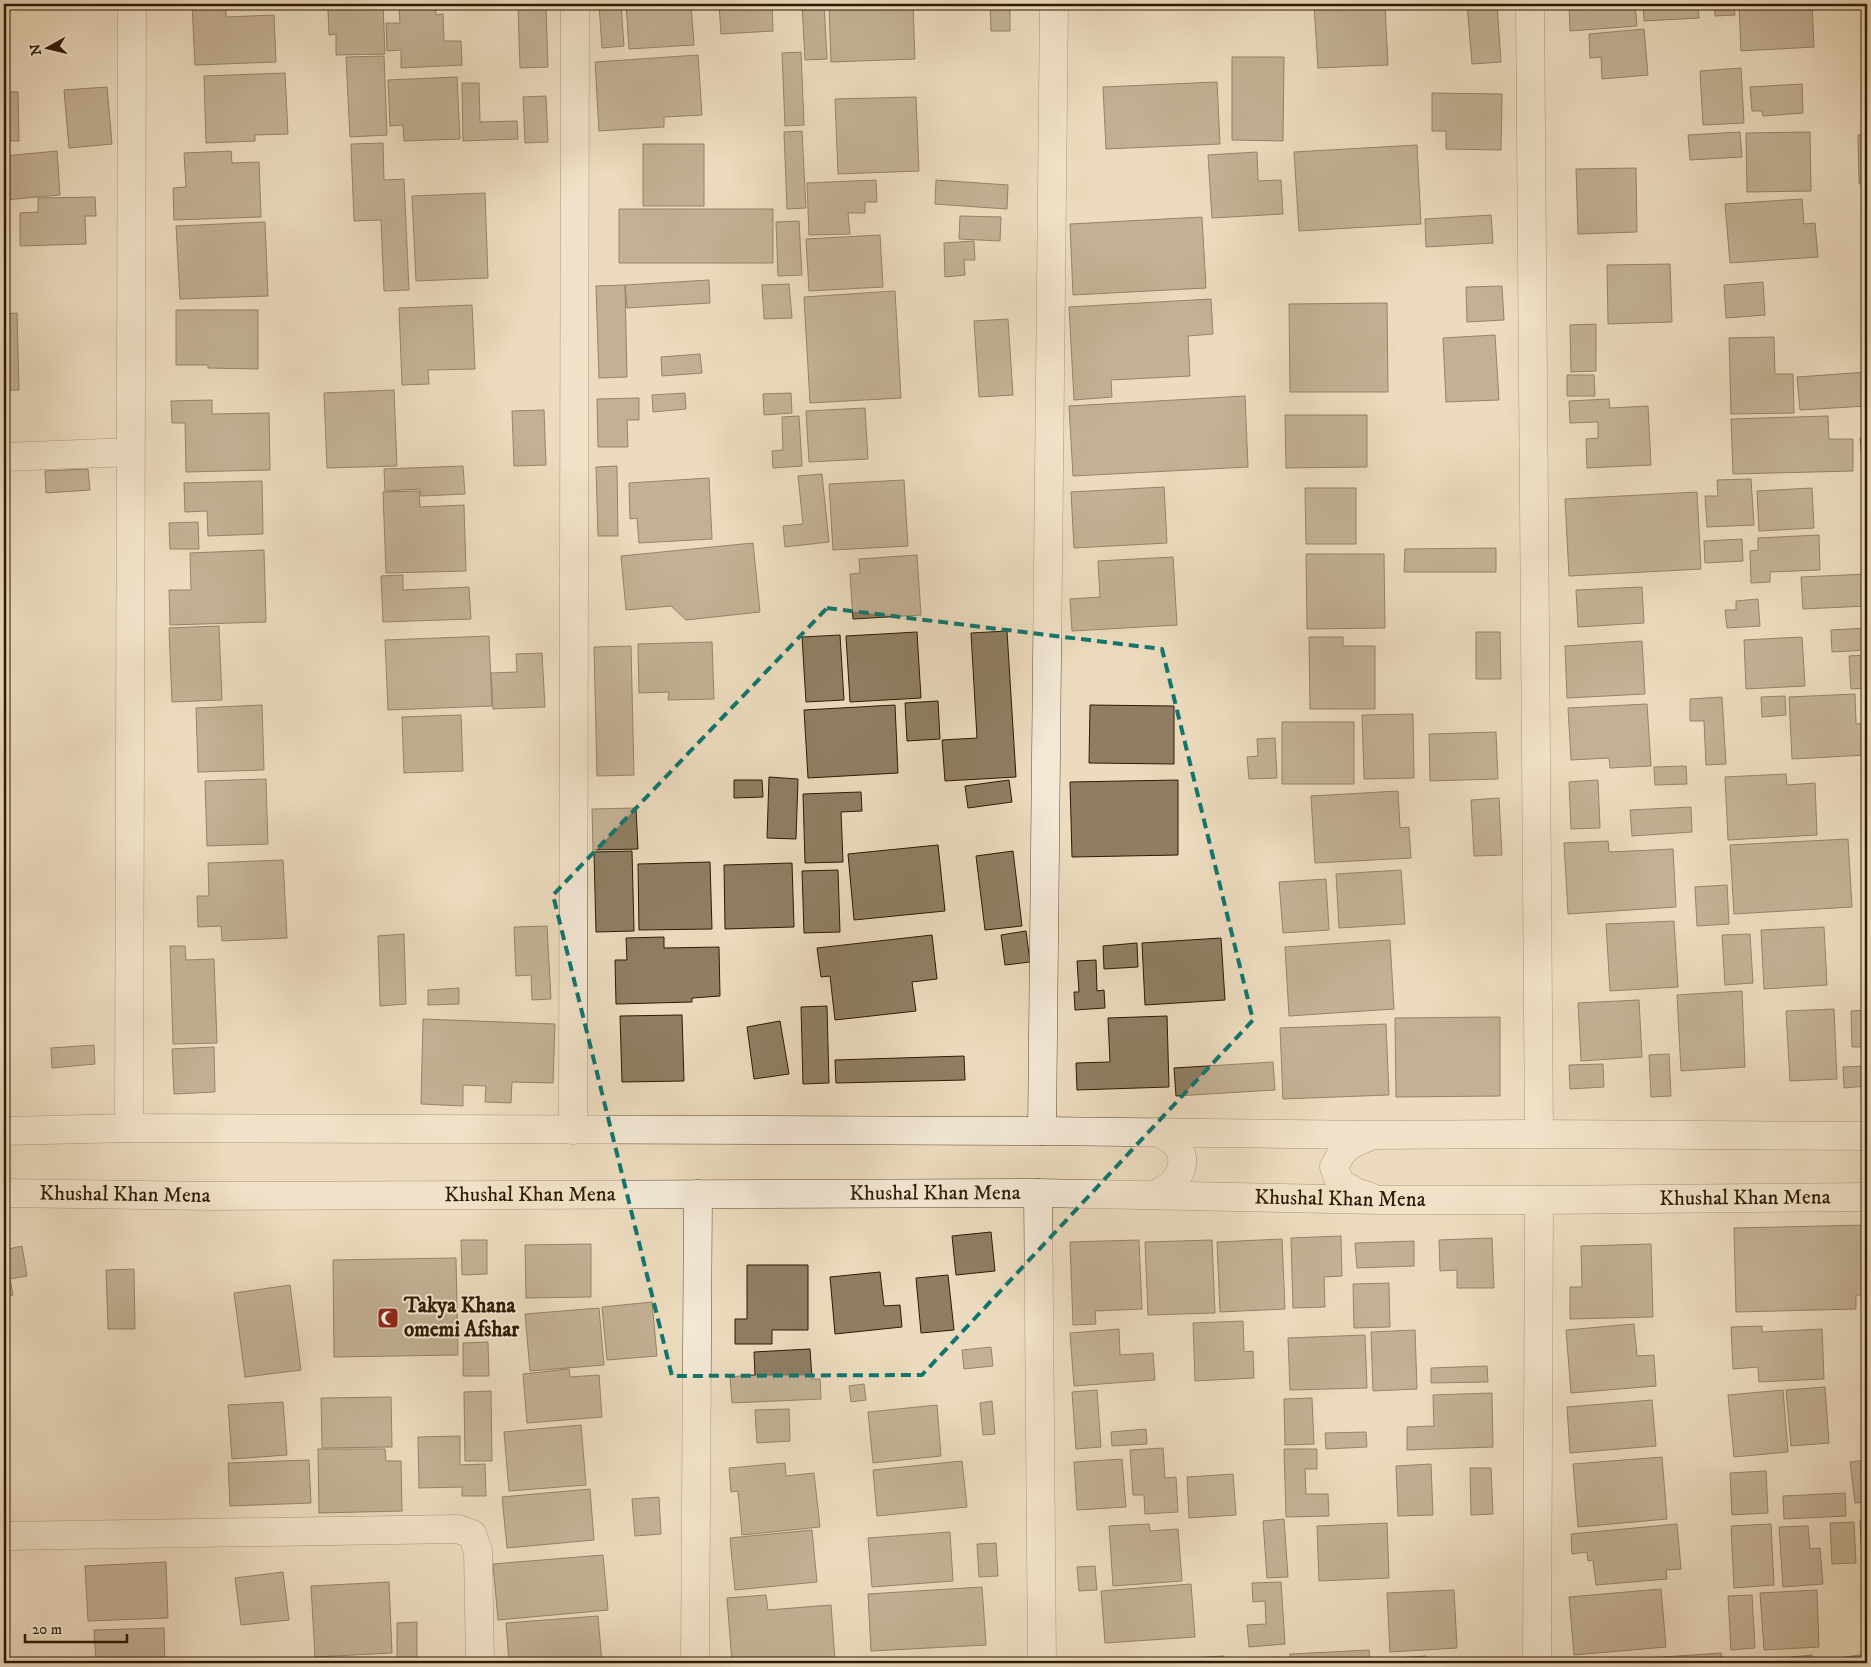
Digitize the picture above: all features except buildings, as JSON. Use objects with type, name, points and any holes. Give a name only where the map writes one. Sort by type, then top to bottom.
[{"type":"street","points":[[129,1128],[132,4]]},
{"type":"street","points":[[572,1130],[575,4]]},
{"type":"street","points":[[1042,1131],[1054,4]]},
{"type":"street","points":[[1530,4],[1538,1134]]},
{"type":"street","points":[[4,457],[130,452]]},
{"type":"street","points":[[4,1131],[129,1128],[1867,1136]]},
{"type":"street","points":[[1154,1195],[1171,1184],[1180,1173],[1182,1160],[1180,1149],[1171,1139],[1158,1132]]},
{"type":"street","points":[[1372,1135],[1353,1143],[1342,1152],[1334,1167],[1340,1183],[1356,1192],[1379,1200]]},
{"type":"street","name":"Khushal Khan Mena","points":[[4,1193],[211,1196],[1038,1193],[1379,1200],[1867,1197]]},
{"type":"street","points":[[1038,1193],[1042,1663]]},
{"type":"street","points":[[695,1663],[698,1194]]},
{"type":"street","points":[[1537,1663],[1539,1200]]},
{"type":"street","points":[[4,1536],[458,1529],[472,1534],[478,1551],[480,1663]]},
{"type":"highlighted area","points":[[827,608],[1162,649],[1253,1020],[922,1375],[672,1376],[553,895]]},
{"type":"place","name":"Takya Khana omemi Afshar","points":[[388,1318]]}]
